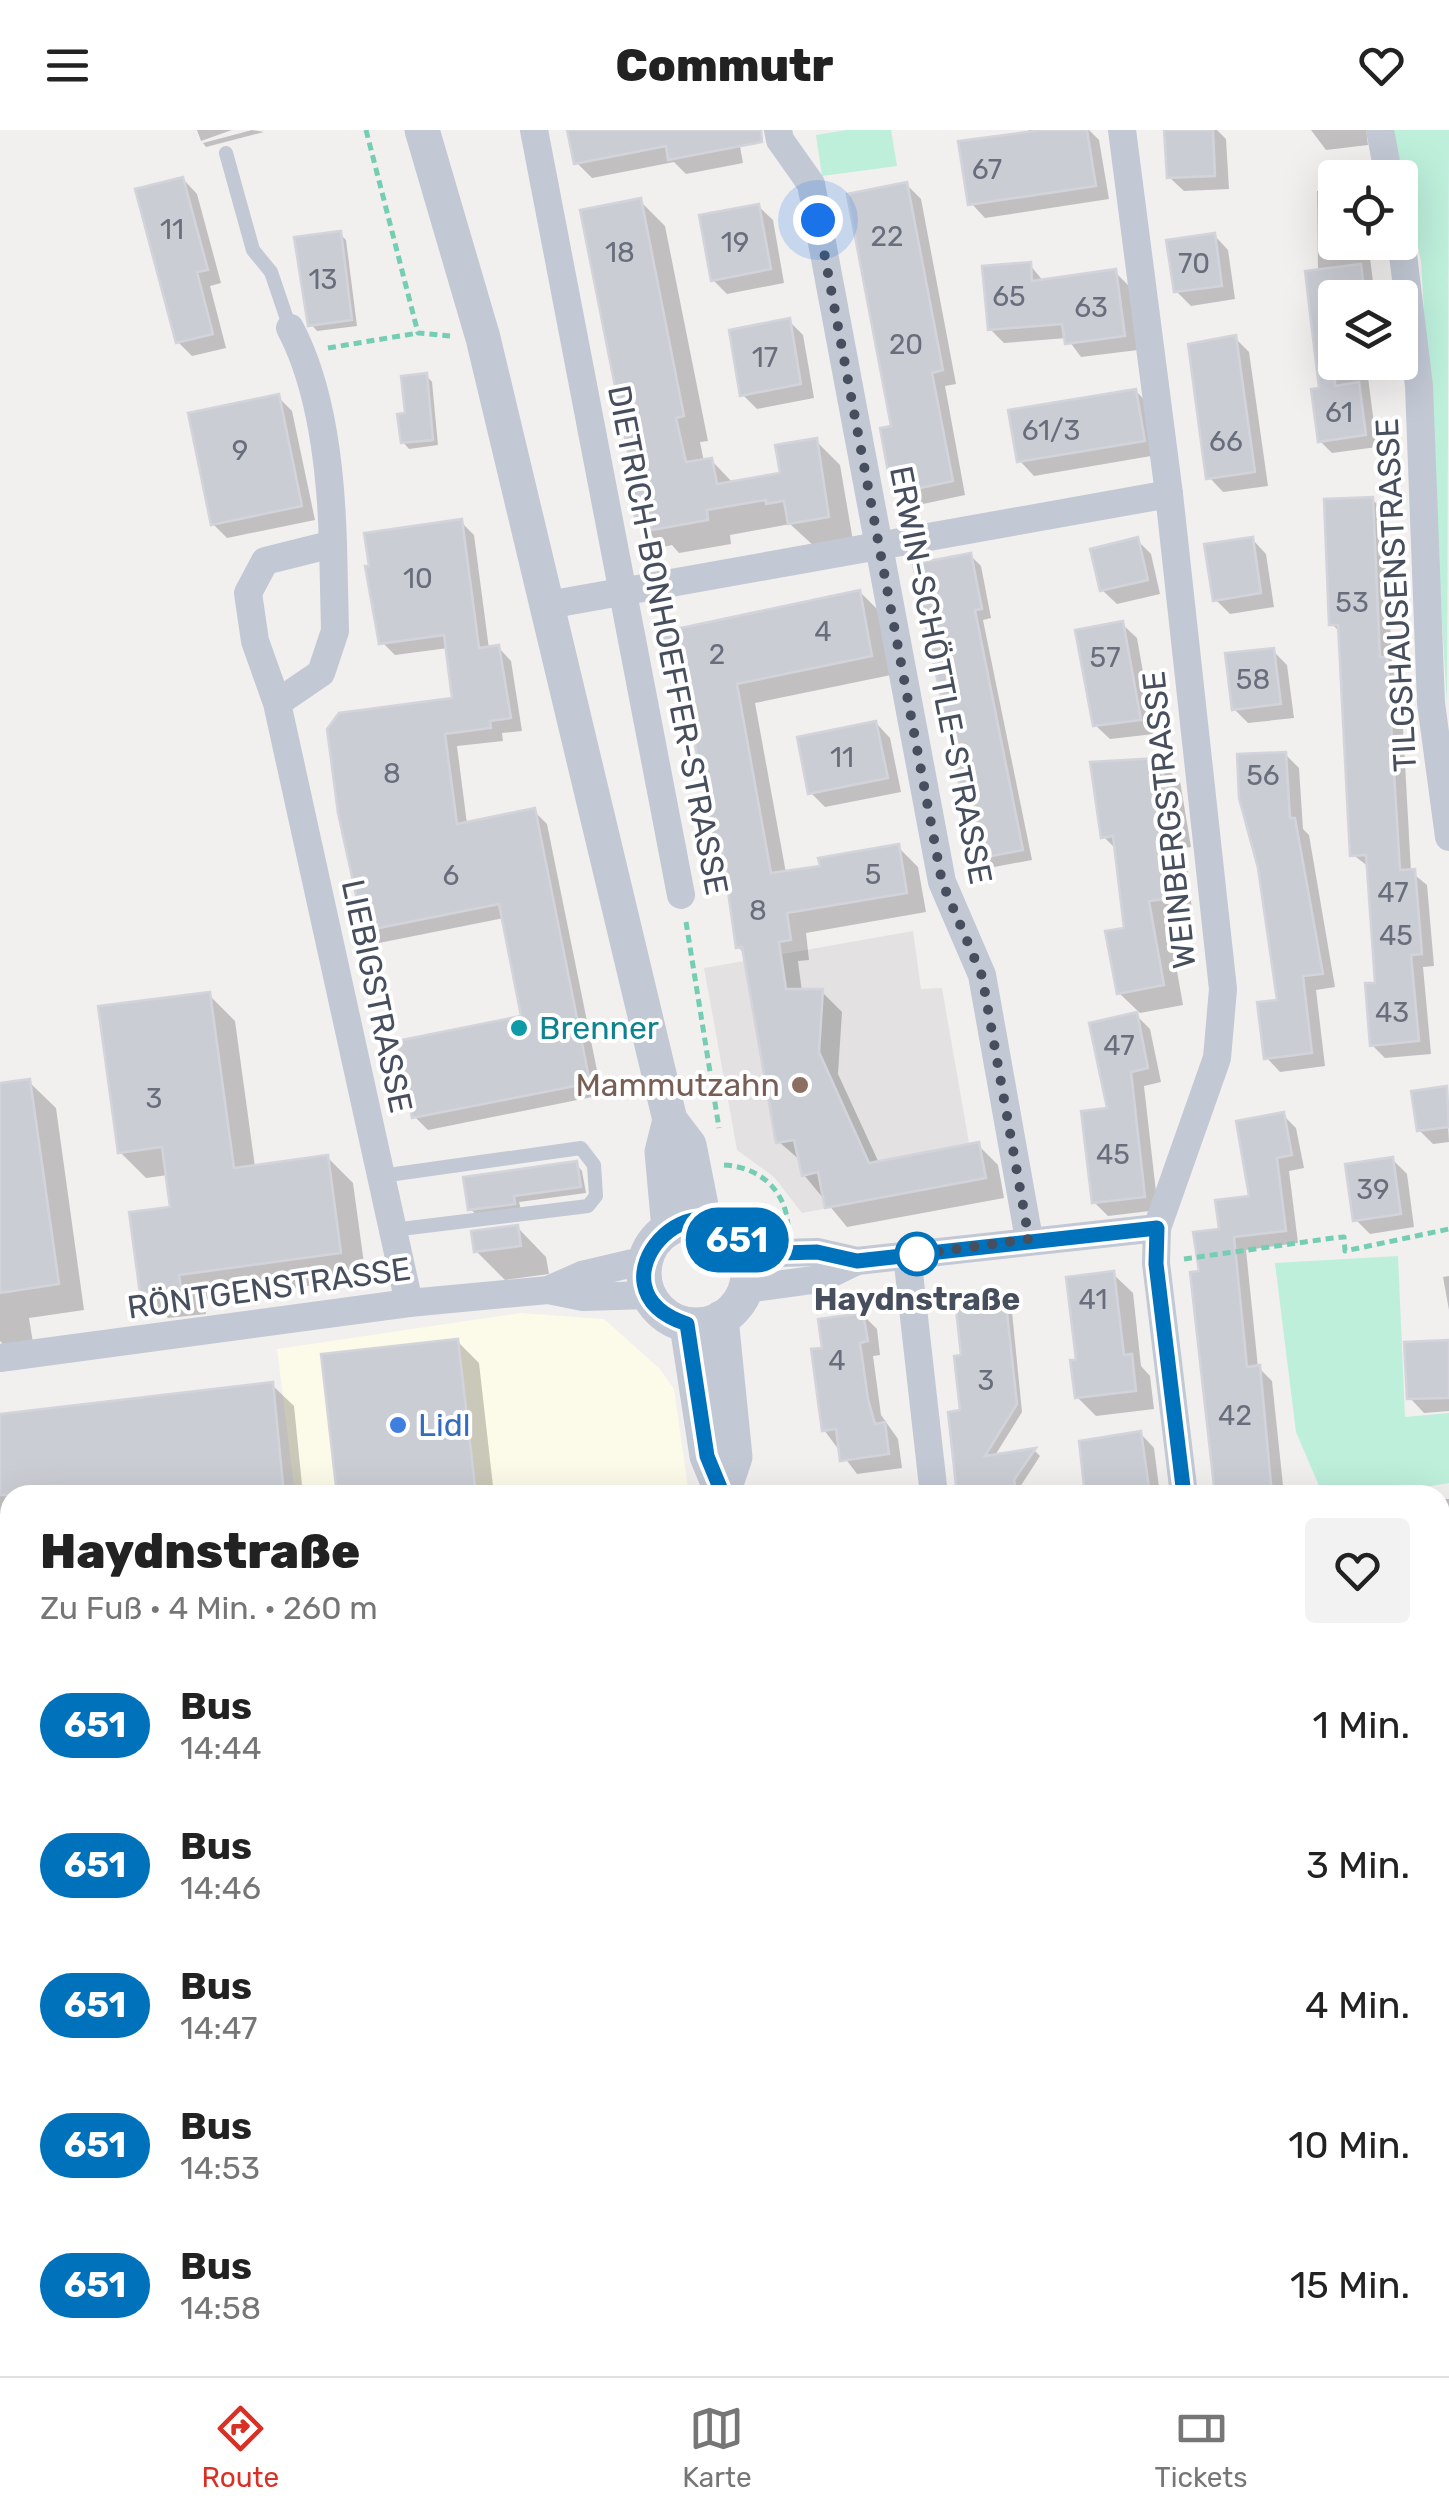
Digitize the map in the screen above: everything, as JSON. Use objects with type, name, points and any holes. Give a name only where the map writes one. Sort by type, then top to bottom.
[{"type":"street","points":[[422,130],[483,338],[670,1120],[689,1145],[713,1163],[704,1221]]},
{"type":"street","name":"DIETRICH-BONHOEFFER-STRASSE","points":[[534,130],[681,894]]},
{"type":"street","name":"ERWIN-SCHÖTTLE-STRASSE","points":[[778,130],[780,140],[812,184],[942,882],[982,976],[1029,1239]]},
{"type":"street","name":"WEINBERGSTRASSE","points":[[1122,130],[1169,494],[1222,988],[1217,1058],[1157,1228],[1156,1264],[1183,1485]]},
{"type":"street","points":[[1380,130],[1386,160]]},
{"type":"street","name":"TILGSHAUSENSTRASSE","points":[[1404,260],[1419,386],[1432,704],[1449,837]]},
{"type":"street","points":[[277,704],[321,674],[335,631],[332,493],[297,340]]},
{"type":"street","points":[[548,605],[1169,494]]},
{"type":"street","name":"LIEBIGSTRASSE","points":[[333,544],[265,562],[248,593],[255,641],[277,704],[409,1303]]},
{"type":"street","points":[[669,1229],[704,1221],[730,1232],[745,1272],[738,1304],[704,1321],[668,1317],[648,1278],[669,1229],[662,1152],[670,1120]]},
{"type":"street","points":[[745,1272],[790,1252],[817,1252],[857,1261],[1029,1239],[1157,1228]]},
{"type":"street","points":[[907,1256],[933,1485]]},
{"type":"street","points":[[745,1272],[820,1280],[857,1261]]},
{"type":"street","name":"RÖNTGENSTRASSE","points":[[0,1358],[409,1303],[548,1290],[582,1275],[648,1278]]},
{"type":"street","points":[[704,1321],[707,1456],[719,1485]]},
{"type":"lane","points":[[226,153],[254,250],[268,265],[297,340]]},
{"type":"lane","points":[[380,1176],[581,1148],[594,1165],[596,1196],[588,1206],[393,1230]]},
{"type":"path","points":[[366,130],[418,334]]},
{"type":"path","points":[[297,340],[418,334],[483,338]]},
{"type":"path","name":"DIETRICH-BONHOEFFER-STRASSE","points":[[681,894],[720,1137]]},
{"type":"path","points":[[713,1163],[746,1166],[770,1182],[788,1214],[790,1252]]},
{"type":"path","points":[[1156,1264],[1344,1237],[1345,1250],[1449,1230]]},
{"type":"shaded area","points":[[913,931],[921,989],[942,988],[969,1143],[979,1142],[986,1178],[802,1213],[774,1177],[737,1150],[704,968]]},
{"type":"shaded area","points":[[521,1313],[604,1319],[660,1369],[674,1389],[688,1485],[294,1485],[277,1349]]},
{"type":"green space","points":[[891,130],[897,166],[822,176],[816,135]]},
{"type":"green space","points":[[1392,130],[1449,130],[1447,705],[1418,247],[1418,160],[1399,160]]},
{"type":"green space","points":[[1398,1256],[1405,1417],[1449,1413],[1449,1483],[1319,1485],[1296,1432],[1275,1263]]},
{"type":"building","points":[[567,130],[761,130],[762,142],[668,160],[666,146],[574,164]]},
{"type":"building","points":[[1042,130],[1087,130],[1096,186],[968,205],[958,141]]},
{"type":"building","points":[[1164,130],[1213,130],[1215,176],[1167,178]]},
{"type":"building","points":[[183,177],[208,270],[197,272],[213,334],[176,343],[135,189]]},
{"type":"building","points":[[907,182],[943,370],[932,373],[953,481],[892,494],[880,428],[891,426],[847,194]]},
{"type":"building","points":[[641,198],[684,416],[676,418],[686,462],[712,458],[717,484],[780,473],[775,445],[817,438],[829,517],[788,524],[784,501],[766,504],[766,500],[707,510],[708,520],[652,530],[650,521],[636,523],[627,473],[632,472],[580,210]]},
{"type":"building","points":[[759,204],[771,269],[711,281],[699,215]]},
{"type":"building","points":[[341,231],[352,320],[308,326],[294,237]]},
{"type":"building","points":[[1215,233],[1222,286],[1174,292],[1166,240]]},
{"type":"building","points":[[1031,262],[1032,281],[1116,269],[1125,336],[1065,344],[1062,324],[988,330],[982,266]]},
{"type":"building","points":[[1361,264],[1363,280],[1318,280],[1318,380],[1305,271]]},
{"type":"building","points":[[790,318],[801,384],[740,396],[729,330]]},
{"type":"building","points":[[1236,335],[1255,472],[1206,479],[1188,344]]},
{"type":"building","points":[[427,373],[433,440],[401,443],[397,414],[405,413],[401,376]]},
{"type":"building","points":[[1318,380],[1335,380],[1335,386],[1359,382],[1366,435],[1318,442],[1311,389],[1319,388]]},
{"type":"building","points":[[1136,389],[1145,441],[1017,462],[1008,410]]},
{"type":"building","points":[[279,394],[302,506],[211,525],[188,413]]},
{"type":"building","points":[[1373,497],[1380,657],[1387,657],[1400,870],[1415,869],[1422,954],[1411,955],[1419,1041],[1370,1046],[1365,983],[1375,983],[1366,855],[1350,856],[1338,625],[1329,625],[1324,499]]},
{"type":"building","points":[[462,519],[479,648],[499,645],[511,718],[490,721],[491,728],[445,734],[457,824],[535,808],[590,1083],[412,1118],[397,1041],[521,1016],[499,904],[364,931],[338,813],[327,729],[339,713],[452,698],[444,635],[379,644],[365,566],[369,566],[364,533]]},
{"type":"building","points":[[1138,537],[1148,580],[1100,591],[1090,549]]},
{"type":"building","points":[[1253,537],[1261,593],[1213,601],[1204,544]]},
{"type":"building","points":[[971,553],[982,609],[975,610],[1023,850],[970,860],[966,816],[913,564]]},
{"type":"building","points":[[860,590],[872,656],[737,684],[771,873],[820,866],[818,858],[899,844],[907,893],[787,913],[791,940],[779,942],[786,989],[823,989],[819,1052],[869,1163],[979,1142],[986,1178],[825,1208],[818,1172],[802,1176],[794,1140],[776,1143],[742,947],[736,948],[722,849],[714,850],[686,694],[674,696],[662,632]]},
{"type":"building","points":[[1123,621],[1141,720],[1093,726],[1075,630]]},
{"type":"building","points":[[1274,648],[1281,704],[1232,710],[1225,653]]},
{"type":"building","points":[[876,721],[888,778],[808,794],[797,737]]},
{"type":"building","points":[[1286,752],[1290,818],[1295,818],[1323,974],[1303,976],[1312,1053],[1264,1059],[1257,1002],[1277,1000],[1258,868],[1239,798],[1237,754]]},
{"type":"building","points":[[1160,758],[1173,827],[1166,828],[1174,898],[1149,901],[1164,985],[1117,994],[1105,931],[1124,928],[1113,836],[1101,838],[1090,762]]},
{"type":"building","points":[[210,992],[234,1168],[328,1155],[341,1253],[179,1275],[181,1288],[140,1294],[129,1212],[170,1207],[162,1147],[118,1153],[98,1006]]},
{"type":"building","points":[[1137,1012],[1148,1068],[1131,1072],[1145,1197],[1092,1203],[1081,1111],[1107,1108],[1089,1023]]},
{"type":"building","points":[[30,1079],[59,1284],[0,1293],[0,1083]]},
{"type":"building","points":[[1447,1086],[1449,1127],[1417,1131],[1411,1091]]},
{"type":"building","points":[[1284,1112],[1292,1155],[1277,1158],[1286,1231],[1234,1237],[1247,1367],[1260,1365],[1271,1485],[1214,1485],[1190,1272],[1199,1271],[1193,1232],[1219,1229],[1215,1200],[1249,1196],[1236,1121]]},
{"type":"building","points":[[1393,1157],[1401,1214],[1353,1221],[1345,1164]]},
{"type":"building","points":[[577,1161],[581,1187],[514,1196],[515,1204],[468,1210],[463,1177]]},
{"type":"building","points":[[518,1225],[521,1246],[474,1252],[471,1231]]},
{"type":"building","points":[[1114,1271],[1124,1355],[1132,1354],[1136,1391],[1075,1398],[1070,1360],[1076,1360],[1066,1277]]},
{"type":"building","points":[[1006,1303],[1017,1404],[985,1456],[1036,1448],[1014,1480],[1015,1485],[956,1485],[948,1412],[960,1410],[954,1356],[961,1355],[956,1309]]},
{"type":"building","points":[[863,1313],[868,1341],[860,1343],[868,1399],[875,1424],[885,1422],[889,1454],[840,1461],[836,1429],[822,1431],[811,1349],[822,1348],[818,1319]]},
{"type":"building","name":"Lidl","points":[[458,1339],[475,1485],[336,1485],[321,1354]]},
{"type":"building","points":[[1449,1340],[1449,1398],[1407,1399],[1404,1342]]},
{"type":"building","points":[[273,1382],[283,1485],[0,1485],[0,1414]]},
{"type":"building","points":[[1141,1431],[1149,1485],[1084,1485],[1079,1441]]},
{"type":"bus line","name":"651","points":[[719,1485],[707,1456],[687,1324],[668,1317],[657,1307],[645,1281],[650,1248],[660,1235],[687,1222],[718,1224],[730,1232],[745,1254],[817,1252],[857,1261],[1029,1239],[1157,1228],[1156,1264],[1183,1485]]},
{"type":"place","name":"Brenner","points":[[519,1028]]},
{"type":"place","name":"Mammutzahn","points":[[800,1085]]},
{"type":"place","name":"Haydnstraße","points":[[917,1254]]},
{"type":"place","name":"Lidl","points":[[398,1425]]},
{"type":"route","points":[[818,220],[942,882],[982,976],[1029,1239],[907,1256],[917,1254]]}]
